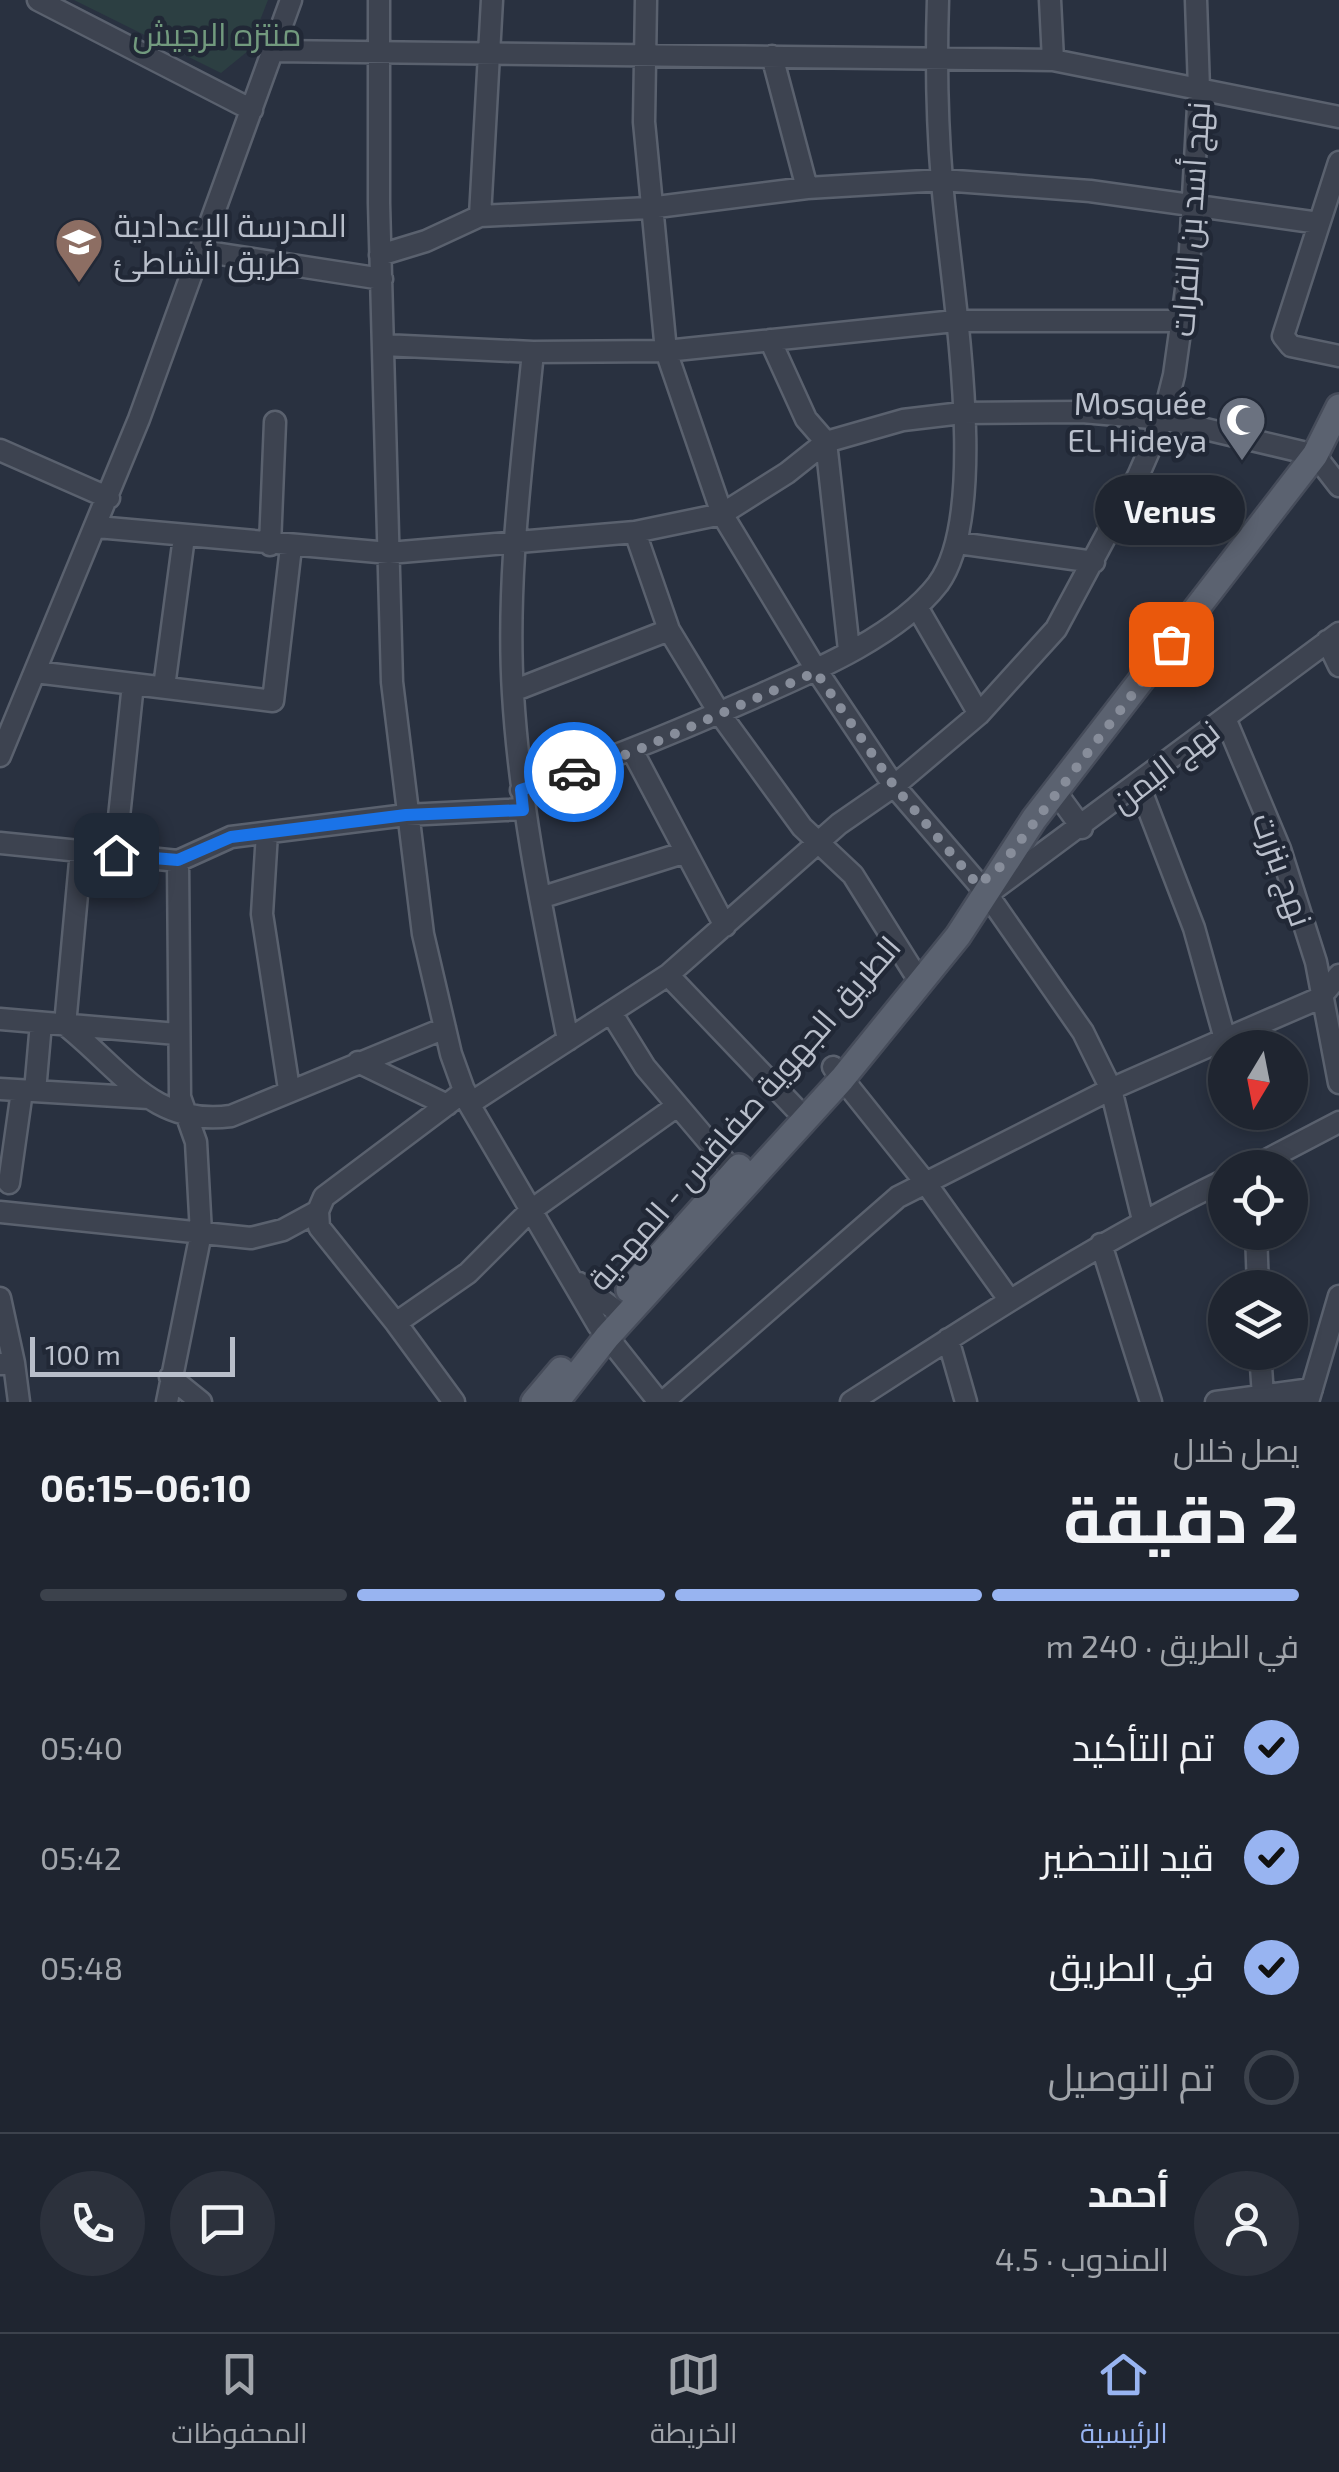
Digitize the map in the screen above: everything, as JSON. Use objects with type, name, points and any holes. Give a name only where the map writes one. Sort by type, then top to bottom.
[{"type":"main road","name":"الطريق الجهوية صفاقس - المهدية","points":[[556,1402],[611,1322],[734,1172],[795,1108],[837,1073],[913,970],[1001,866],[1315,455],[1339,408]]},
{"type":"main road","name":"الطريق الجهوية صفاقس - المهدية","points":[[534,1402],[837,1073],[982,889]]},
{"type":"street","points":[[38,0],[252,110]]},
{"type":"street","points":[[0,756],[4,725],[35,672],[108,498],[291,0]]},
{"type":"street","points":[[379,0],[380,255],[392,682],[423,934],[445,1028],[467,1098],[530,1211],[574,1279],[611,1322],[661,1402],[898,1196],[1111,1089],[1208,1046]]},
{"type":"street","points":[[480,216],[492,0]]},
{"type":"street","points":[[646,0],[644,122],[666,351],[722,514],[816,672],[894,786],[982,889],[1064,1002],[1111,1089],[1144,1220]]},
{"type":"street","points":[[0,844],[178,860],[231,837],[522,800],[816,672],[917,607],[940,582],[958,543],[963,516],[962,413],[936,58],[938,0]]},
{"type":"street","points":[[1050,0],[1054,60]]},
{"type":"street","name":"نهج أسد بن الفرات","points":[[0,1212],[266,1236],[318,1211],[324,1198],[447,1105],[467,1098],[612,1014],[668,974],[819,843],[979,714],[1056,629],[1094,562],[1163,420],[1185,321],[1199,89],[1196,0]]},
{"type":"street","points":[[272,52],[1054,60],[1339,117]]},
{"type":"street","points":[[772,56],[808,188]]},
{"type":"street","points":[[1339,162],[1283,341],[1339,356]]},
{"type":"street","points":[[380,255],[426,241],[480,216],[650,208],[808,188],[942,180],[1192,203],[1319,223]]},
{"type":"street","points":[[201,251],[382,279]]},
{"type":"street","points":[[383,345],[533,352],[666,351],[954,321],[1185,321]]},
{"type":"street","points":[[770,340],[806,420],[826,442],[850,650]]},
{"type":"street","points":[[533,352],[515,545],[513,691],[522,800],[568,1040]]},
{"type":"street","points":[[97,526],[184,538],[389,553],[634,532],[722,514],[787,474],[826,442],[902,420],[962,413],[1082,412],[1163,420],[1315,455],[1339,486]]},
{"type":"street","points":[[35,672],[273,700],[281,546],[275,422]]},
{"type":"street","points":[[0,450],[108,498]]},
{"type":"street","points":[[634,532],[669,630],[720,714],[802,827],[853,875],[913,970]]},
{"type":"street","points":[[164,687],[184,538]]},
{"type":"street","points":[[958,543],[1094,562]]},
{"type":"street","points":[[917,607],[979,714]]},
{"type":"street","points":[[513,691],[669,630]]},
{"type":"street","points":[[1333,637],[1339,666]]},
{"type":"street","name":"نهج اليمن","points":[[982,889],[1082,828],[1333,637]]},
{"type":"street","points":[[116,855],[132,684]]},
{"type":"street","name":"نهج بنزرت","points":[[1225,718],[1280,849],[1316,962],[1339,1082]]},
{"type":"street","points":[[633,752],[683,853],[725,926]]},
{"type":"street","points":[[1139,785],[1194,928],[1222,1030]]},
{"type":"street","points":[[1056,791],[1082,828]]},
{"type":"street","points":[[1024,832],[1046,853]]},
{"type":"street","points":[[266,833],[262,914],[289,1089]]},
{"type":"street","points":[[65,1025],[81,851]]},
{"type":"street","points":[[540,898],[683,853]]},
{"type":"street","points":[[168,1402],[201,1233],[196,1142],[180,1097],[178,860]]},
{"type":"street","points":[[668,974],[795,1108]]},
{"type":"street","points":[[1246,1030],[1320,998],[1339,974]]},
{"type":"street","points":[[612,1014],[646,1068],[734,1172]]},
{"type":"street","points":[[0,1019],[177,1034]]},
{"type":"street","points":[[9,1183],[41,1023]]},
{"type":"street","points":[[65,1025],[149,1098],[188,1119],[231,1116],[445,1028]]},
{"type":"street","points":[[358,1062],[447,1105]]},
{"type":"street","points":[[837,1073],[925,1182],[1008,1298]]},
{"type":"street","points":[[0,1089],[149,1098]]},
{"type":"street","points":[[396,1323],[468,1272],[530,1211],[678,1106]]},
{"type":"street","points":[[1285,1150],[1339,1122]]},
{"type":"street","points":[[851,1402],[1008,1298],[1144,1220],[1208,1188]]},
{"type":"street","points":[[318,1211],[318,1226],[454,1402]]},
{"type":"street","points":[[1101,1244],[1152,1402]]},
{"type":"street","points":[[1216,1402],[1310,1396],[1331,1353],[1339,1296]]},
{"type":"street","points":[[0,1298],[7,1363],[19,1402]]},
{"type":"street","points":[[948,1340],[966,1402]]},
{"type":"street","points":[[1261,1370],[1263,1396]]},
{"type":"street","points":[[170,1377],[201,1402]]},
{"type":"green space","name":"منتزه الرجيش","points":[[74,0],[268,0],[248,51],[221,73]]},
{"type":"way so far","points":[[574,772],[633,752],[816,672],[894,786],[978,885],[1001,866],[1171,644]]},
{"type":"place","name":"المدرسة الإعدادية طريق الشاطئ","points":[[79,284]]},
{"type":"place","name":"Mosquée EL Hideya","points":[[1242,462]]},
{"type":"place","name":"Venus","points":[[1171,644]]},
{"type":"route","points":[[116,855],[178,860],[231,837],[406,815],[523,810],[521,790],[574,772]]}]
